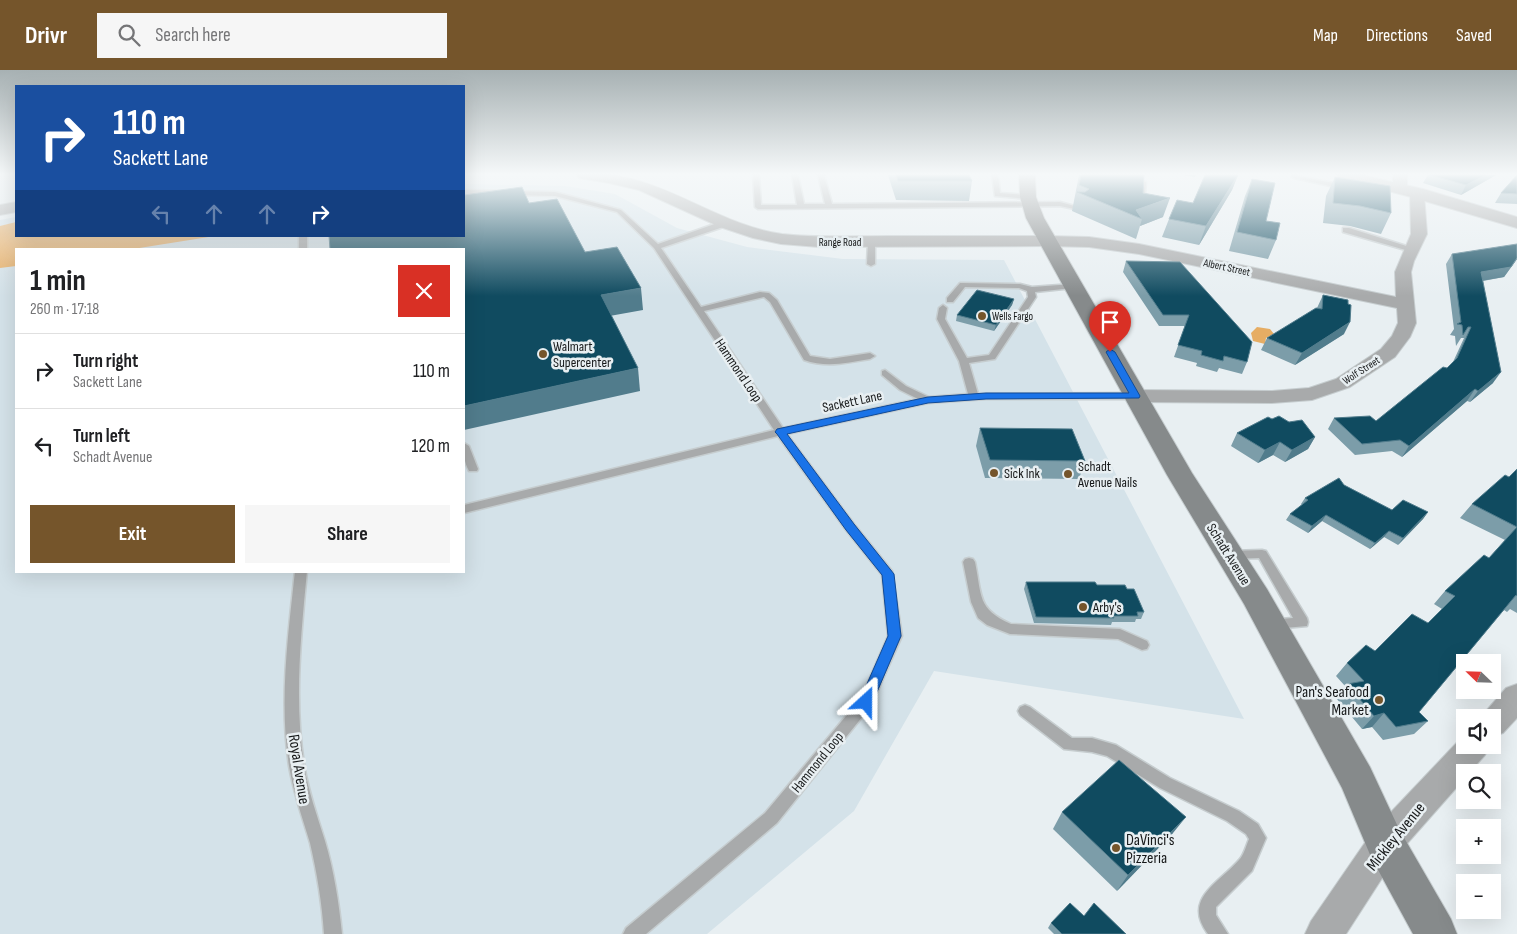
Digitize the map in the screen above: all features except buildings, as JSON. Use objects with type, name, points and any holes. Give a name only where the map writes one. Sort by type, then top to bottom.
[{"type":"main road","name":"Schadt Avenue","points":[[1034,215],[1180,475],[1272,625],[1357,779],[1385,843],[1436,934]]},
{"type":"street","name":"Range Road","points":[[709,215],[759,234],[790,240],[819,242],[1047,241]]},
{"type":"street","name":"Wolf Street","points":[[1135,396],[1272,398],[1312,394],[1342,383],[1388,353],[1402,337],[1407,323],[1403,272],[1418,234],[1418,215]]},
{"type":"street","points":[[1492,215],[1517,223]]},
{"type":"street","name":"Albert Street","points":[[1047,241],[1089,242],[1139,249],[1405,304]]},
{"type":"street","points":[[1501,714],[1517,697]]},
{"type":"street","name":"Mickley Avenue","points":[[1324,934],[1385,843],[1466,754]]},
{"type":"lane","name":"Hammond Loop","points":[[624,215],[657,247],[780,432],[850,527],[888,574],[895,636],[866,702],[771,818],[632,934]]},
{"type":"lane","points":[[657,247],[726,223]]},
{"type":"lane","points":[[1346,230],[1412,249]]},
{"type":"lane","points":[[871,242],[871,264]]},
{"type":"lane","points":[[950,300],[963,286],[1020,286],[1031,290],[1073,286]]},
{"type":"lane","points":[[964,361],[992,357],[1032,297],[1031,290]]},
{"type":"lane","points":[[700,310],[760,294],[766,295],[773,300],[807,358],[813,361],[828,362],[870,356]]},
{"type":"lane","points":[[943,308],[941,318],[964,361],[974,397]]},
{"type":"lane","points":[[885,373],[903,388],[928,400]]},
{"type":"lane","name":"Sackett Lane","points":[[465,509],[780,432],[928,400],[974,397],[1135,396]]},
{"type":"lane","points":[[465,446],[472,469]]},
{"type":"lane","points":[[968,562],[978,602],[983,614],[992,621],[1010,628],[1120,634],[1142,646]]},
{"type":"lane","name":"Royal Avenue","points":[[301,573],[294,639],[293,745],[301,792],[317,842],[332,916],[333,934]]},
{"type":"lane","points":[[1025,711],[1069,744],[1092,745],[1111,750],[1165,783],[1233,816],[1252,829],[1258,838],[1246,865],[1208,904],[1207,918],[1219,934]]},
{"type":"shaded area","points":[[465,215],[654,215],[677,228],[747,247],[843,259],[1004,260],[1244,719],[934,671],[854,811],[707,934],[0,934],[0,220],[15,217],[15,237],[465,237]]},
{"type":"shaded area","points":[[15,222],[15,237],[209,237],[139,248],[15,248],[15,266],[0,268],[0,226]]},
{"type":"shaded area","points":[[1257,327],[1270,329],[1274,334],[1266,338],[1265,344],[1253,341],[1251,333]]},
{"type":"place","name":"Wells Fargo","points":[[982,316]]},
{"type":"place","name":"Walmart Supercenter","points":[[543,354]]},
{"type":"place","name":"Sick Ink","points":[[994,473]]},
{"type":"place","name":"Schadt Avenue Nails","points":[[1068,474]]},
{"type":"place","name":"Arby's","points":[[1083,607]]},
{"type":"place","name":"Pan's Seafood Market","points":[[1379,700]]},
{"type":"place","name":"DaVinci's Pizzeria","points":[[1116,848]]},
{"type":"route","points":[[866,702],[895,636],[888,574],[850,527],[780,432],[928,400],[986,396],[1135,396],[1110,352]]}]
